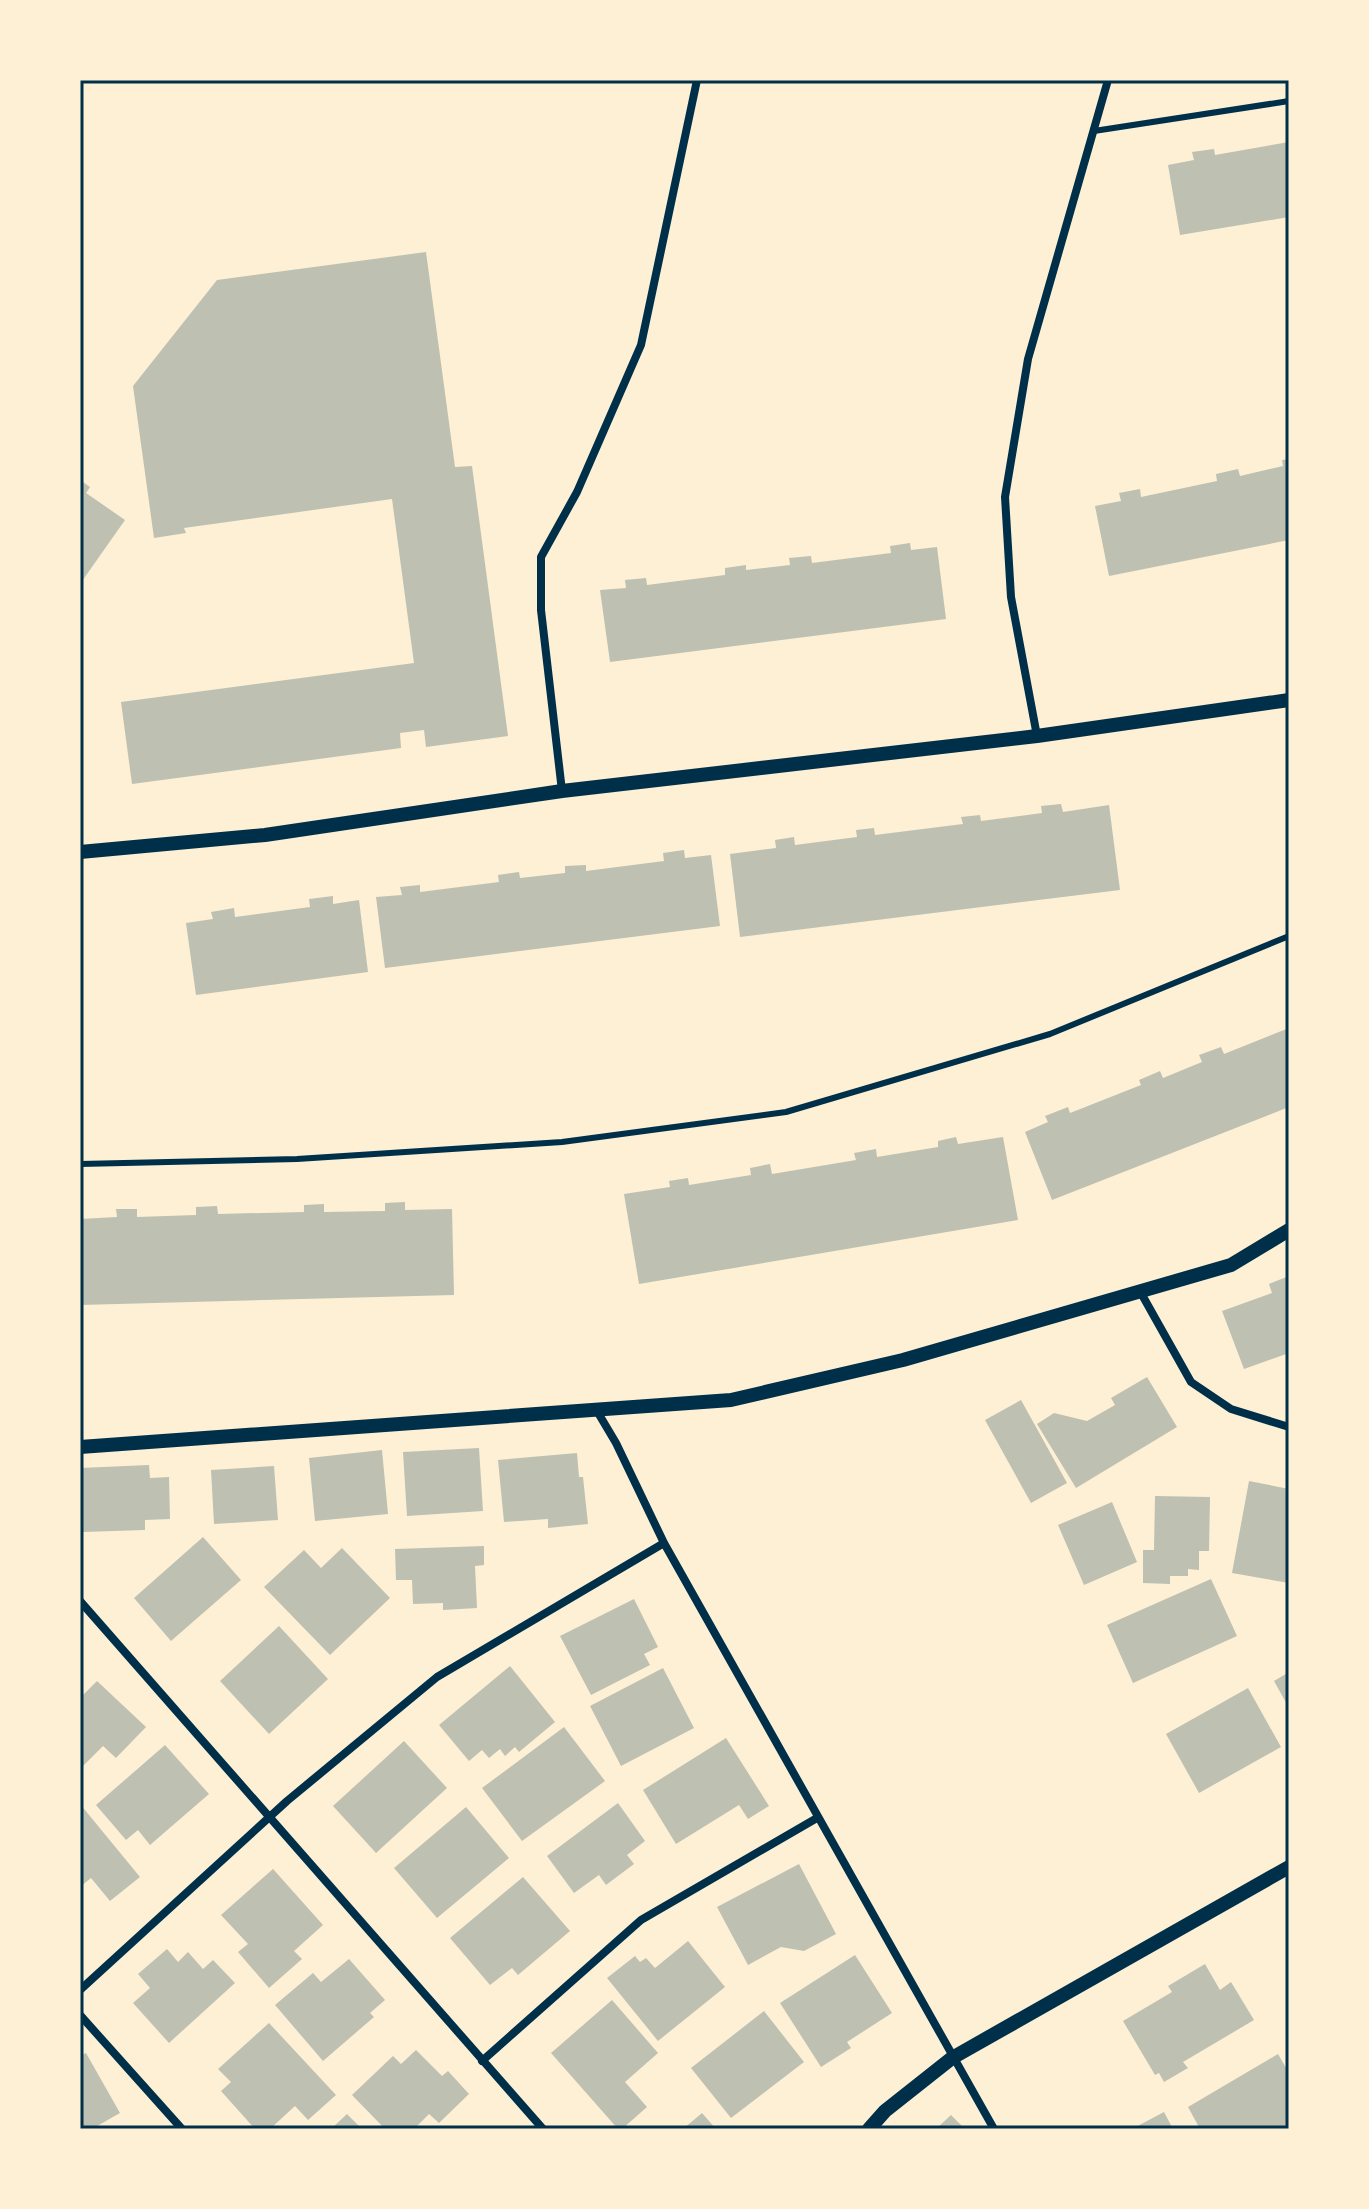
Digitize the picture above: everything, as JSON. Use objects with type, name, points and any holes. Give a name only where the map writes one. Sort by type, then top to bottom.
[{"type":"street","points":[[562,791],[541,610],[541,557],[577,492],[641,345],[697,80]]},
{"type":"street","points":[[1037,736],[1011,597],[1005,497],[1028,359],[1108,80]]},
{"type":"street","points":[[80,852],[265,835],[562,791],[1037,736],[1289,700]]},
{"type":"street","points":[[80,1447],[731,1400],[903,1360],[1141,1293],[1231,1265],[1289,1230]]},
{"type":"street","points":[[1141,1293],[1191,1382],[1231,1409],[1289,1427]]},
{"type":"street","points":[[597,1411],[616,1443],[664,1543],[994,2129]]},
{"type":"street","points":[[80,1990],[269,1818],[437,1677],[664,1543]]},
{"type":"street","points":[[80,1601],[543,2129]]},
{"type":"street","points":[[482,2061],[641,1920],[817,1818]]},
{"type":"street","points":[[869,2129],[885,2111],[952,2058],[1289,1867]]},
{"type":"street","points":[[80,2015],[182,2129]]},
{"type":"lane","points":[[1094,131],[1289,101]]},
{"type":"lane","points":[[80,1164],[297,1159],[562,1142],[786,1112],[1050,1034],[1289,936]]},
{"type":"building","points":[[1289,142],[1289,217],[1180,235],[1168,165],[1194,160],[1192,152],[1214,149],[1215,155]]},
{"type":"building","points":[[426,252],[455,467],[472,466],[508,736],[426,747],[424,730],[400,733],[401,748],[132,784],[121,702],[414,663],[392,499],[184,528],[186,533],[154,538],[133,386],[217,280]]},
{"type":"building","points":[[1289,459],[1289,540],[1109,576],[1095,506],[1121,501],[1119,493],[1140,489],[1141,497],[1217,481],[1216,474],[1238,469],[1240,476],[1283,466],[1282,460]]},
{"type":"building","points":[[80,480],[90,487],[86,493],[125,520],[80,584]]},
{"type":"building","points":[[910,543],[911,550],[937,547],[946,619],[610,662],[600,590],[626,588],[625,580],[646,578],[647,585],[725,575],[725,568],[746,565],[746,570],[790,565],[789,558],[811,556],[812,563],[891,553],[890,546]]},
{"type":"building","points":[[1061,804],[1063,812],[1109,805],[1120,890],[740,937],[730,854],[776,848],[775,840],[794,837],[795,845],[857,837],[856,830],[874,828],[875,835],[963,824],[961,817],[980,815],[981,821],[1042,813],[1041,806]]},
{"type":"building","points":[[684,850],[685,858],[711,855],[720,926],[385,968],[376,897],[402,895],[400,887],[420,885],[420,892],[499,882],[498,875],[519,872],[520,878],[565,873],[565,866],[586,865],[586,871],[664,861],[663,853]]},
{"type":"building","points":[[333,896],[333,904],[359,900],[368,972],[196,995],[186,923],[213,919],[211,912],[234,908],[235,917],[310,907],[309,899]]},
{"type":"building","points":[[1289,1028],[1289,1107],[1052,1200],[1025,1132],[1048,1122],[1045,1116],[1068,1107],[1070,1113],[1141,1085],[1139,1080],[1160,1071],[1163,1078],[1202,1062],[1199,1055],[1221,1047],[1224,1054]]},
{"type":"building","points":[[956,1137],[958,1144],[1003,1137],[1018,1220],[639,1284],[624,1194],[670,1187],[669,1181],[688,1178],[689,1185],[751,1175],[750,1168],[770,1164],[772,1174],[856,1160],[854,1153],[876,1149],[877,1157],[938,1147],[938,1141]]},
{"type":"building","points":[[405,1202],[405,1210],[452,1209],[454,1295],[80,1305],[80,1219],[117,1217],[116,1209],[137,1209],[137,1217],[196,1215],[196,1207],[217,1206],[218,1214],[304,1212],[304,1205],[324,1204],[324,1212],[385,1211],[385,1203]]},
{"type":"building","points":[[1289,1276],[1289,1353],[1244,1369],[1222,1311],[1272,1293],[1269,1284]]},
{"type":"building","points":[[1147,1377],[1177,1427],[1076,1488],[1037,1424],[1054,1413],[1087,1421],[1115,1405],[1111,1398]]},
{"type":"building","points":[[1021,1400],[1067,1483],[1031,1503],[985,1420]]},
{"type":"building","points":[[479,1448],[483,1511],[407,1516],[403,1452]]},
{"type":"building","points":[[382,1450],[388,1514],[315,1521],[309,1458]]},
{"type":"building","points":[[577,1453],[588,1524],[548,1528],[548,1519],[504,1522],[498,1460]]},
{"type":"building","points":[[149,1465],[150,1478],[169,1477],[170,1519],[145,1520],[145,1530],[83,1532],[80,1524],[80,1468]]},
{"type":"building","points":[[274,1466],[278,1520],[214,1524],[211,1470]]},
{"type":"building","points":[[1249,1481],[1289,1489],[1289,1583],[1232,1573]]},
{"type":"building","points":[[1155,1496],[1210,1497],[1209,1551],[1199,1551],[1199,1570],[1188,1569],[1188,1576],[1170,1576],[1170,1584],[1143,1583],[1143,1550],[1154,1550]]},
{"type":"building","points":[[1112,1502],[1137,1562],[1084,1585],[1058,1525]]},
{"type":"building","points":[[203,1537],[241,1580],[171,1641],[134,1598]]},
{"type":"building","points":[[484,1546],[484,1565],[475,1566],[477,1608],[443,1610],[443,1603],[413,1604],[412,1580],[396,1580],[395,1549]]},
{"type":"building","points":[[342,1548],[390,1598],[330,1655],[264,1587],[304,1550],[321,1568]]},
{"type":"building","points":[[1211,1579],[1237,1636],[1133,1683],[1107,1625]]},
{"type":"building","points":[[634,1599],[658,1647],[644,1654],[650,1665],[591,1695],[560,1636]]},
{"type":"building","points":[[279,1626],[328,1679],[269,1734],[220,1681]]},
{"type":"building","points":[[510,1666],[555,1722],[519,1752],[515,1747],[505,1756],[500,1749],[489,1758],[482,1750],[469,1761],[439,1725]]},
{"type":"building","points":[[663,1668],[694,1728],[621,1766],[590,1706]]},
{"type":"building","points":[[1289,1672],[1289,1708],[1274,1681]]},
{"type":"building","points":[[97,1681],[146,1727],[116,1758],[103,1746],[80,1769],[80,1698]]},
{"type":"building","points":[[1248,1688],[1281,1747],[1199,1793],[1166,1734]]},
{"type":"building","points":[[564,1727],[605,1781],[522,1841],[482,1788]]},
{"type":"building","points":[[726,1738],[769,1806],[748,1819],[739,1805],[676,1844],[643,1790]]},
{"type":"building","points":[[404,1741],[447,1788],[376,1853],[333,1806]]},
{"type":"building","points":[[165,1745],[209,1794],[150,1845],[138,1830],[126,1840],[96,1805]]},
{"type":"building","points":[[618,1803],[645,1841],[627,1855],[634,1864],[606,1885],[599,1875],[574,1893],[547,1856]]},
{"type":"building","points":[[80,1804],[140,1877],[110,1901],[91,1878],[80,1887]]},
{"type":"building","points":[[466,1807],[509,1858],[437,1918],[394,1868]]},
{"type":"building","points":[[799,1864],[836,1934],[804,1951],[781,1947],[748,1965],[717,1907]]},
{"type":"building","points":[[273,1869],[323,1925],[294,1951],[302,1959],[269,1988],[238,1952],[248,1944],[221,1915]]},
{"type":"building","points":[[523,1877],[570,1931],[518,1975],[512,1968],[490,1985],[450,1938]]},
{"type":"building","points":[[688,1941],[725,1987],[658,2041],[607,1978],[635,1956],[640,1962],[646,1958],[655,1968]]},
{"type":"building","points":[[167,1949],[178,1962],[188,1952],[203,1969],[213,1960],[235,1983],[169,2043],[133,2003],[150,1988],[138,1974]]},
{"type":"building","points":[[855,1955],[892,2013],[847,2042],[851,2048],[821,2067],[780,2003]]},
{"type":"building","points":[[349,1959],[385,2000],[370,2013],[374,2017],[323,2061],[275,2005],[313,1973],[321,1982]]},
{"type":"building","points":[[1205,1964],[1220,1990],[1231,1982],[1254,2020],[1183,2062],[1188,2068],[1164,2082],[1159,2073],[1155,2075],[1123,2021],[1172,1992],[1168,1986]]},
{"type":"building","points":[[612,2000],[658,2053],[625,2082],[647,2107],[622,2129],[618,2129],[551,2053]]},
{"type":"building","points":[[764,2011],[804,2062],[731,2118],[691,2068]]},
{"type":"building","points":[[269,2023],[336,2095],[308,2120],[295,2106],[270,2129],[255,2129],[221,2091],[231,2082],[218,2069]]},
{"type":"building","points":[[416,2050],[442,2076],[448,2071],[469,2094],[439,2123],[429,2114],[414,2129],[385,2129],[352,2095],[393,2056],[401,2064]]},
{"type":"building","points":[[86,2053],[120,2113],[92,2129],[80,2129],[80,2056]]},
{"type":"building","points":[[1278,2054],[1289,2073],[1289,2129],[1200,2129],[1188,2107]]},
{"type":"building","points":[[1164,2112],[1173,2129],[1132,2129]]},
{"type":"building","points":[[702,2113],[716,2129],[683,2129]]},
{"type":"building","points":[[347,2114],[362,2129],[331,2129]]},
{"type":"building","points":[[951,2115],[965,2129],[936,2129]]}]
